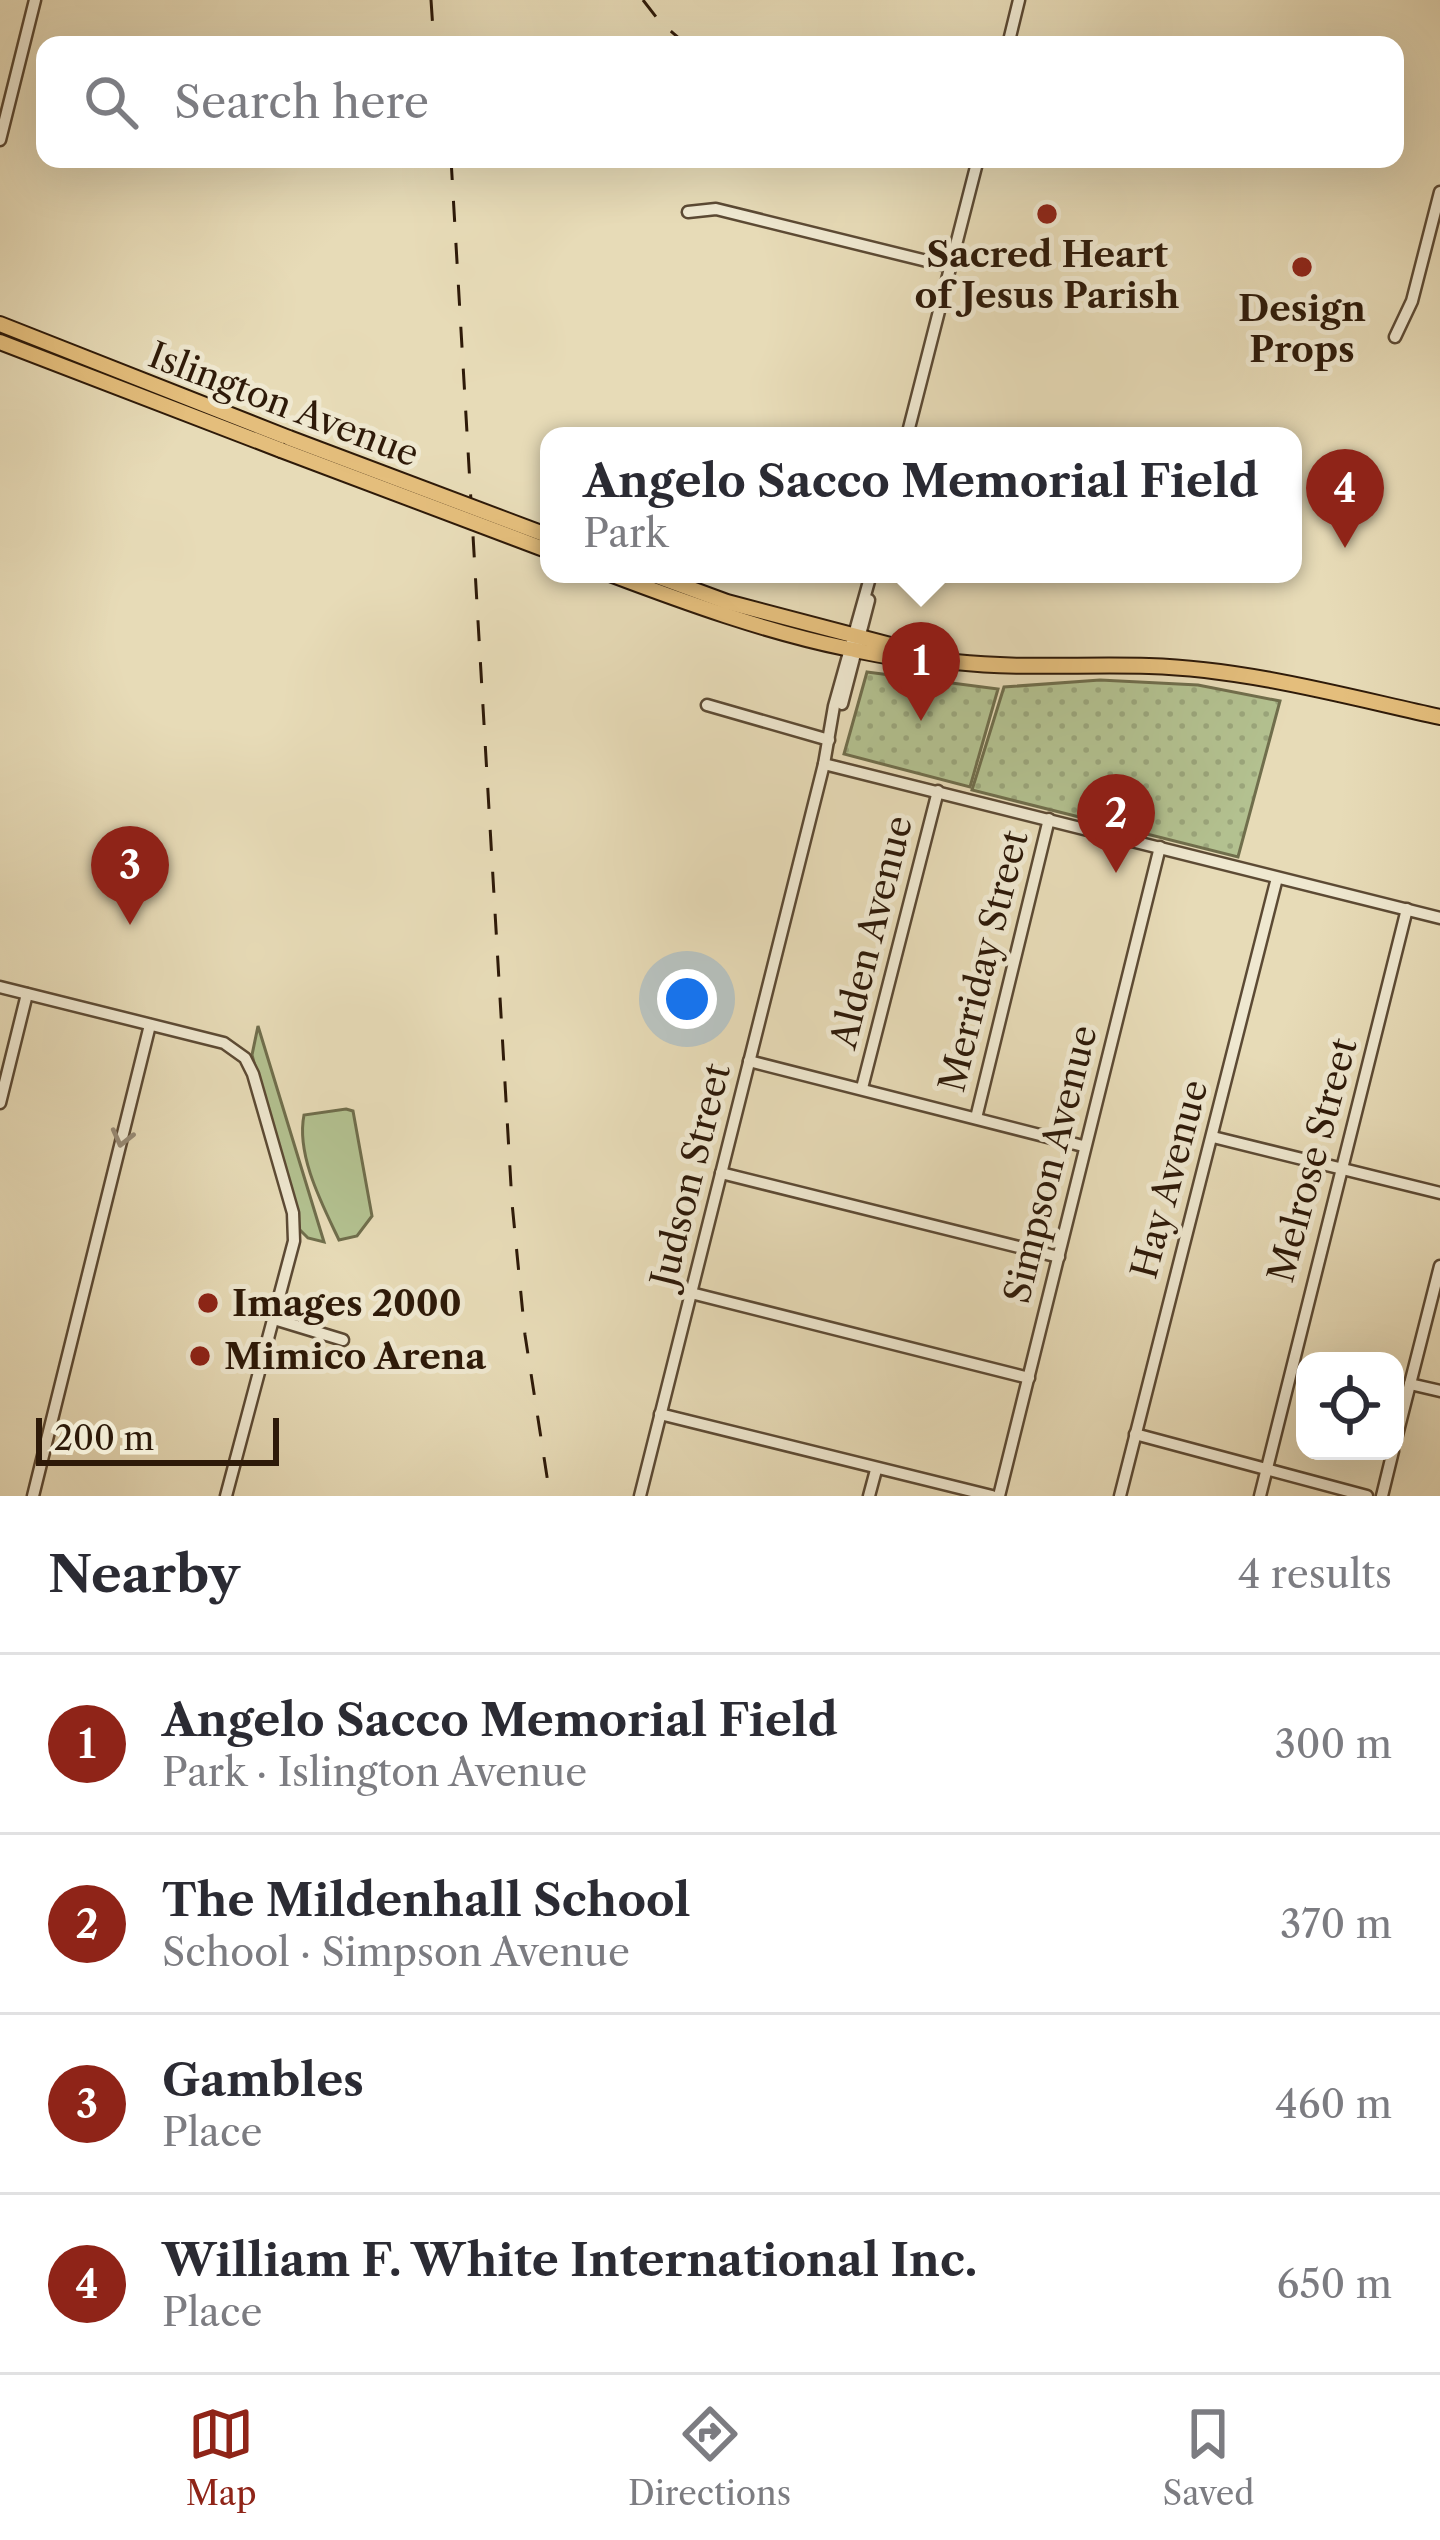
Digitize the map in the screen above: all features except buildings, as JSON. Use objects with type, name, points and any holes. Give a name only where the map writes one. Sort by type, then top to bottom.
[{"type":"main road","name":"Islington Avenue","points":[[0,324],[157,395],[540,547]]},
{"type":"main road","name":"Islington Avenue","points":[[0,342],[540,533]]},
{"type":"main road","points":[[639,583],[854,643],[940,659],[994,666],[1152,666],[1269,680],[1440,717]]},
{"type":"main road","points":[[670,583],[724,609]]},
{"type":"street","points":[[0,140],[7,87],[35,0]]},
{"type":"street","points":[[1009,36],[1019,0]]},
{"type":"street","points":[[909,427],[976,168]]},
{"type":"street","points":[[1395,337],[1412,301],[1440,192]]},
{"type":"street","points":[[688,212],[716,208],[951,267]]},
{"type":"street","name":"Judson Street","points":[[640,1496],[870,583]]},
{"type":"street","points":[[707,705],[830,735]]},
{"type":"street","points":[[824,764],[1440,918]]},
{"type":"street","name":"Alden Avenue","points":[[862,1088],[938,791]]},
{"type":"street","name":"Merriday Street","points":[[976,1118],[1049,819]]},
{"type":"street","name":"Simpson Avenue","points":[[996,1496],[1160,847]]},
{"type":"street","name":"Hay Avenue","points":[[1120,1496],[1277,878]]},
{"type":"street","name":"Melrose Street","points":[[1260,1496],[1407,909]]},
{"type":"street","points":[[0,987],[224,1043],[241,1054],[253,1074],[293,1214],[294,1240],[226,1496]]},
{"type":"street","points":[[0,1102],[28,994]]},
{"type":"street","points":[[33,1496],[150,1024]]},
{"type":"street","points":[[749,1061],[1083,1146]]},
{"type":"street","points":[[1213,1137],[1440,1193]]},
{"type":"street","points":[[721,1173],[1058,1257]]},
{"type":"street","points":[[1404,1408],[1440,1266]]},
{"type":"street","points":[[691,1293],[1029,1378]]},
{"type":"street","points":[[274,1318],[343,1340]]},
{"type":"street","points":[[1410,1384],[1440,1391]]},
{"type":"street","points":[[660,1414],[996,1496]]},
{"type":"street","points":[[1135,1434],[1367,1496]]},
{"type":"street","points":[[1382,1496],[1391,1460]]},
{"type":"street","points":[[869,1496],[876,1470]]},
{"type":"green space","points":[[867,672],[998,689],[970,787],[844,754]]},
{"type":"green space","points":[[1100,680],[1198,685],[1280,701],[1238,857],[972,790],[1004,687]]},
{"type":"green space","points":[[258,1026],[324,1242],[308,1238],[299,1229],[252,1055]]},
{"type":"green space","points":[[353,1111],[372,1216],[357,1236],[339,1240],[312,1179],[303,1130],[304,1115]]},
{"type":"railway","points":[[431,0],[433,36]]},
{"type":"railway","points":[[643,0],[676,36]]},
{"type":"railway","points":[[452,168],[512,1203],[525,1335],[550,1496]]},
{"type":"place","name":"Sacred Heart of Jesus Parish","points":[[1047,214]]},
{"type":"place","name":"Design Props","points":[[1302,267]]},
{"type":"place","name":"William F. White International Inc.","points":[[1345,548]]},
{"type":"place","name":"Angelo Sacco Memorial Field","points":[[921,721]]},
{"type":"place","name":"The Mildenhall School","points":[[1116,873]]},
{"type":"place","name":"Gambles","points":[[130,925]]},
{"type":"place","name":"Images 2000","points":[[208,1303]]},
{"type":"place","name":"Mimico Arena","points":[[200,1356]]}]
